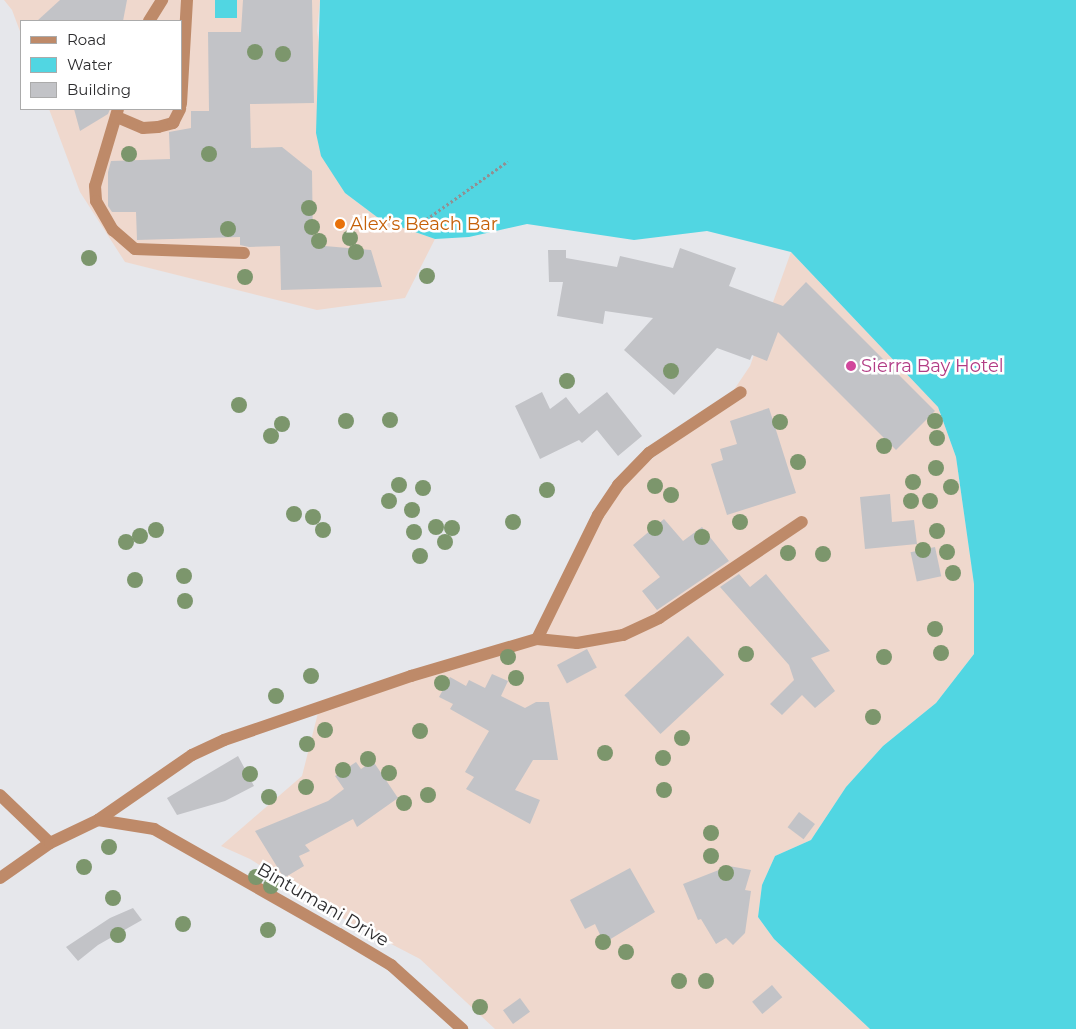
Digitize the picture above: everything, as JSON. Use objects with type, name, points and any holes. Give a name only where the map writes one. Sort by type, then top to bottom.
[{"type":"street","points":[[150,20],[162,0]]},
{"type":"street","points":[[182,87],[187,0]]},
{"type":"street","points":[[180,110],[173,123],[158,128],[143,128],[118,113],[100,161],[94,186],[103,216],[122,240],[135,249],[152,252],[244,254]]},
{"type":"street","points":[[537,639],[598,516],[618,485],[649,453],[741,392]]},
{"type":"street","points":[[0,878],[50,843],[98,820],[192,755],[224,740],[411,676],[537,639],[577,643],[623,635],[659,618],[802,522]]},
{"type":"street","points":[[0,794],[50,843]]},
{"type":"street","name":"Bintumani Drive","points":[[98,820],[154,828],[391,965],[462,1029]]},
{"type":"path","points":[[410,231],[508,161]]},
{"type":"shaded area","points":[[4,0],[320,0],[317,31],[345,193],[381,220],[435,239],[405,298],[317,310],[125,262],[80,192],[49,110],[182,110],[182,20],[20,20],[20,31],[12,10]]},
{"type":"shaded area","points":[[791,252],[938,407],[956,457],[974,584],[974,654],[936,703],[883,746],[846,787],[811,840],[775,856],[762,885],[758,917],[774,939],[870,1029],[495,1029],[420,959],[349,922],[250,859],[221,846],[302,776],[319,709],[537,639],[618,485],[725,403],[750,366]]},
{"type":"water","points":[[215,0],[237,0],[237,18],[215,18]]},
{"type":"water","points":[[320,0],[1076,0],[1076,1029],[870,1029],[774,939],[758,917],[762,885],[775,856],[811,840],[846,787],[883,746],[936,703],[974,654],[974,584],[956,457],[938,407],[791,252],[707,231],[634,240],[527,224],[469,237],[435,239],[381,220],[345,193],[321,156],[316,133]]},
{"type":"building","points":[[60,0],[127,0],[123,20],[38,20]]},
{"type":"building","points":[[243,0],[312,0],[314,103],[250,104],[251,148],[282,147],[312,171],[313,245],[371,250],[382,287],[281,290],[280,246],[249,247],[240,245],[240,237],[137,240],[136,212],[112,212],[108,206],[108,172],[111,161],[170,159],[169,132],[191,128],[191,111],[209,111],[208,32],[241,32]]},
{"type":"building","points":[[74,110],[110,110],[108,114],[80,131]]},
{"type":"building","points":[[680,248],[736,268],[729,286],[783,306],[806,282],[935,411],[896,450],[778,332],[767,361],[752,355],[750,360],[717,348],[674,395],[624,350],[653,318],[605,311],[603,324],[557,316],[563,282],[549,282],[548,250],[566,250],[566,258],[617,267],[620,256],[673,268]]},
{"type":"building","points":[[542,392],[550,409],[566,397],[579,414],[607,392],[642,436],[618,456],[597,430],[582,443],[579,440],[540,459],[515,406]]},
{"type":"building","points":[[769,408],[796,493],[727,515],[711,464],[723,460],[720,449],[737,444],[730,421]]},
{"type":"building","points":[[890,494],[892,522],[914,520],[917,544],[865,549],[860,497]]},
{"type":"building","points":[[664,519],[683,541],[702,527],[729,561],[657,610],[642,591],[660,577],[633,545]]},
{"type":"building","points":[[935,547],[941,576],[917,582],[911,552]]},
{"type":"building","points":[[739,574],[750,587],[766,574],[830,651],[811,658],[835,691],[815,708],[802,695],[782,715],[770,704],[794,680],[789,665],[720,587]]},
{"type":"building","points":[[688,636],[724,675],[661,734],[624,695]]},
{"type":"building","points":[[587,649],[597,668],[567,684],[557,665]]},
{"type":"building","points":[[492,674],[508,681],[501,696],[525,708],[536,702],[549,702],[558,760],[533,760],[515,790],[540,800],[530,824],[466,789],[474,777],[465,772],[489,731],[450,709],[453,704],[439,697],[450,677],[466,686],[469,680],[485,688]]},
{"type":"building","points":[[238,756],[254,786],[225,801],[177,815],[167,798]]},
{"type":"building","points":[[373,761],[398,798],[357,827],[353,819],[305,845],[310,851],[299,856],[304,866],[284,878],[255,831],[328,801],[344,789],[335,776],[356,762],[361,769]]},
{"type":"building","points":[[799,812],[815,824],[804,839],[788,827]]},
{"type":"building","points":[[729,866],[751,870],[745,890],[751,891],[745,933],[733,945],[726,938],[716,944],[701,919],[698,920],[683,884]]},
{"type":"building","points":[[630,868],[655,912],[604,943],[595,924],[585,929],[570,900]]},
{"type":"building","points":[[133,908],[142,920],[98,945],[78,961],[66,947],[110,918]]},
{"type":"building","points":[[772,985],[782,997],[762,1014],[752,1002]]},
{"type":"building","points":[[520,998],[530,1012],[513,1024],[503,1010]]},
{"type":"place","name":"Alex’s Beach Bar","points":[[340,224]]},
{"type":"place","name":"Sierra Bay Hotel","points":[[851,366]]}]
